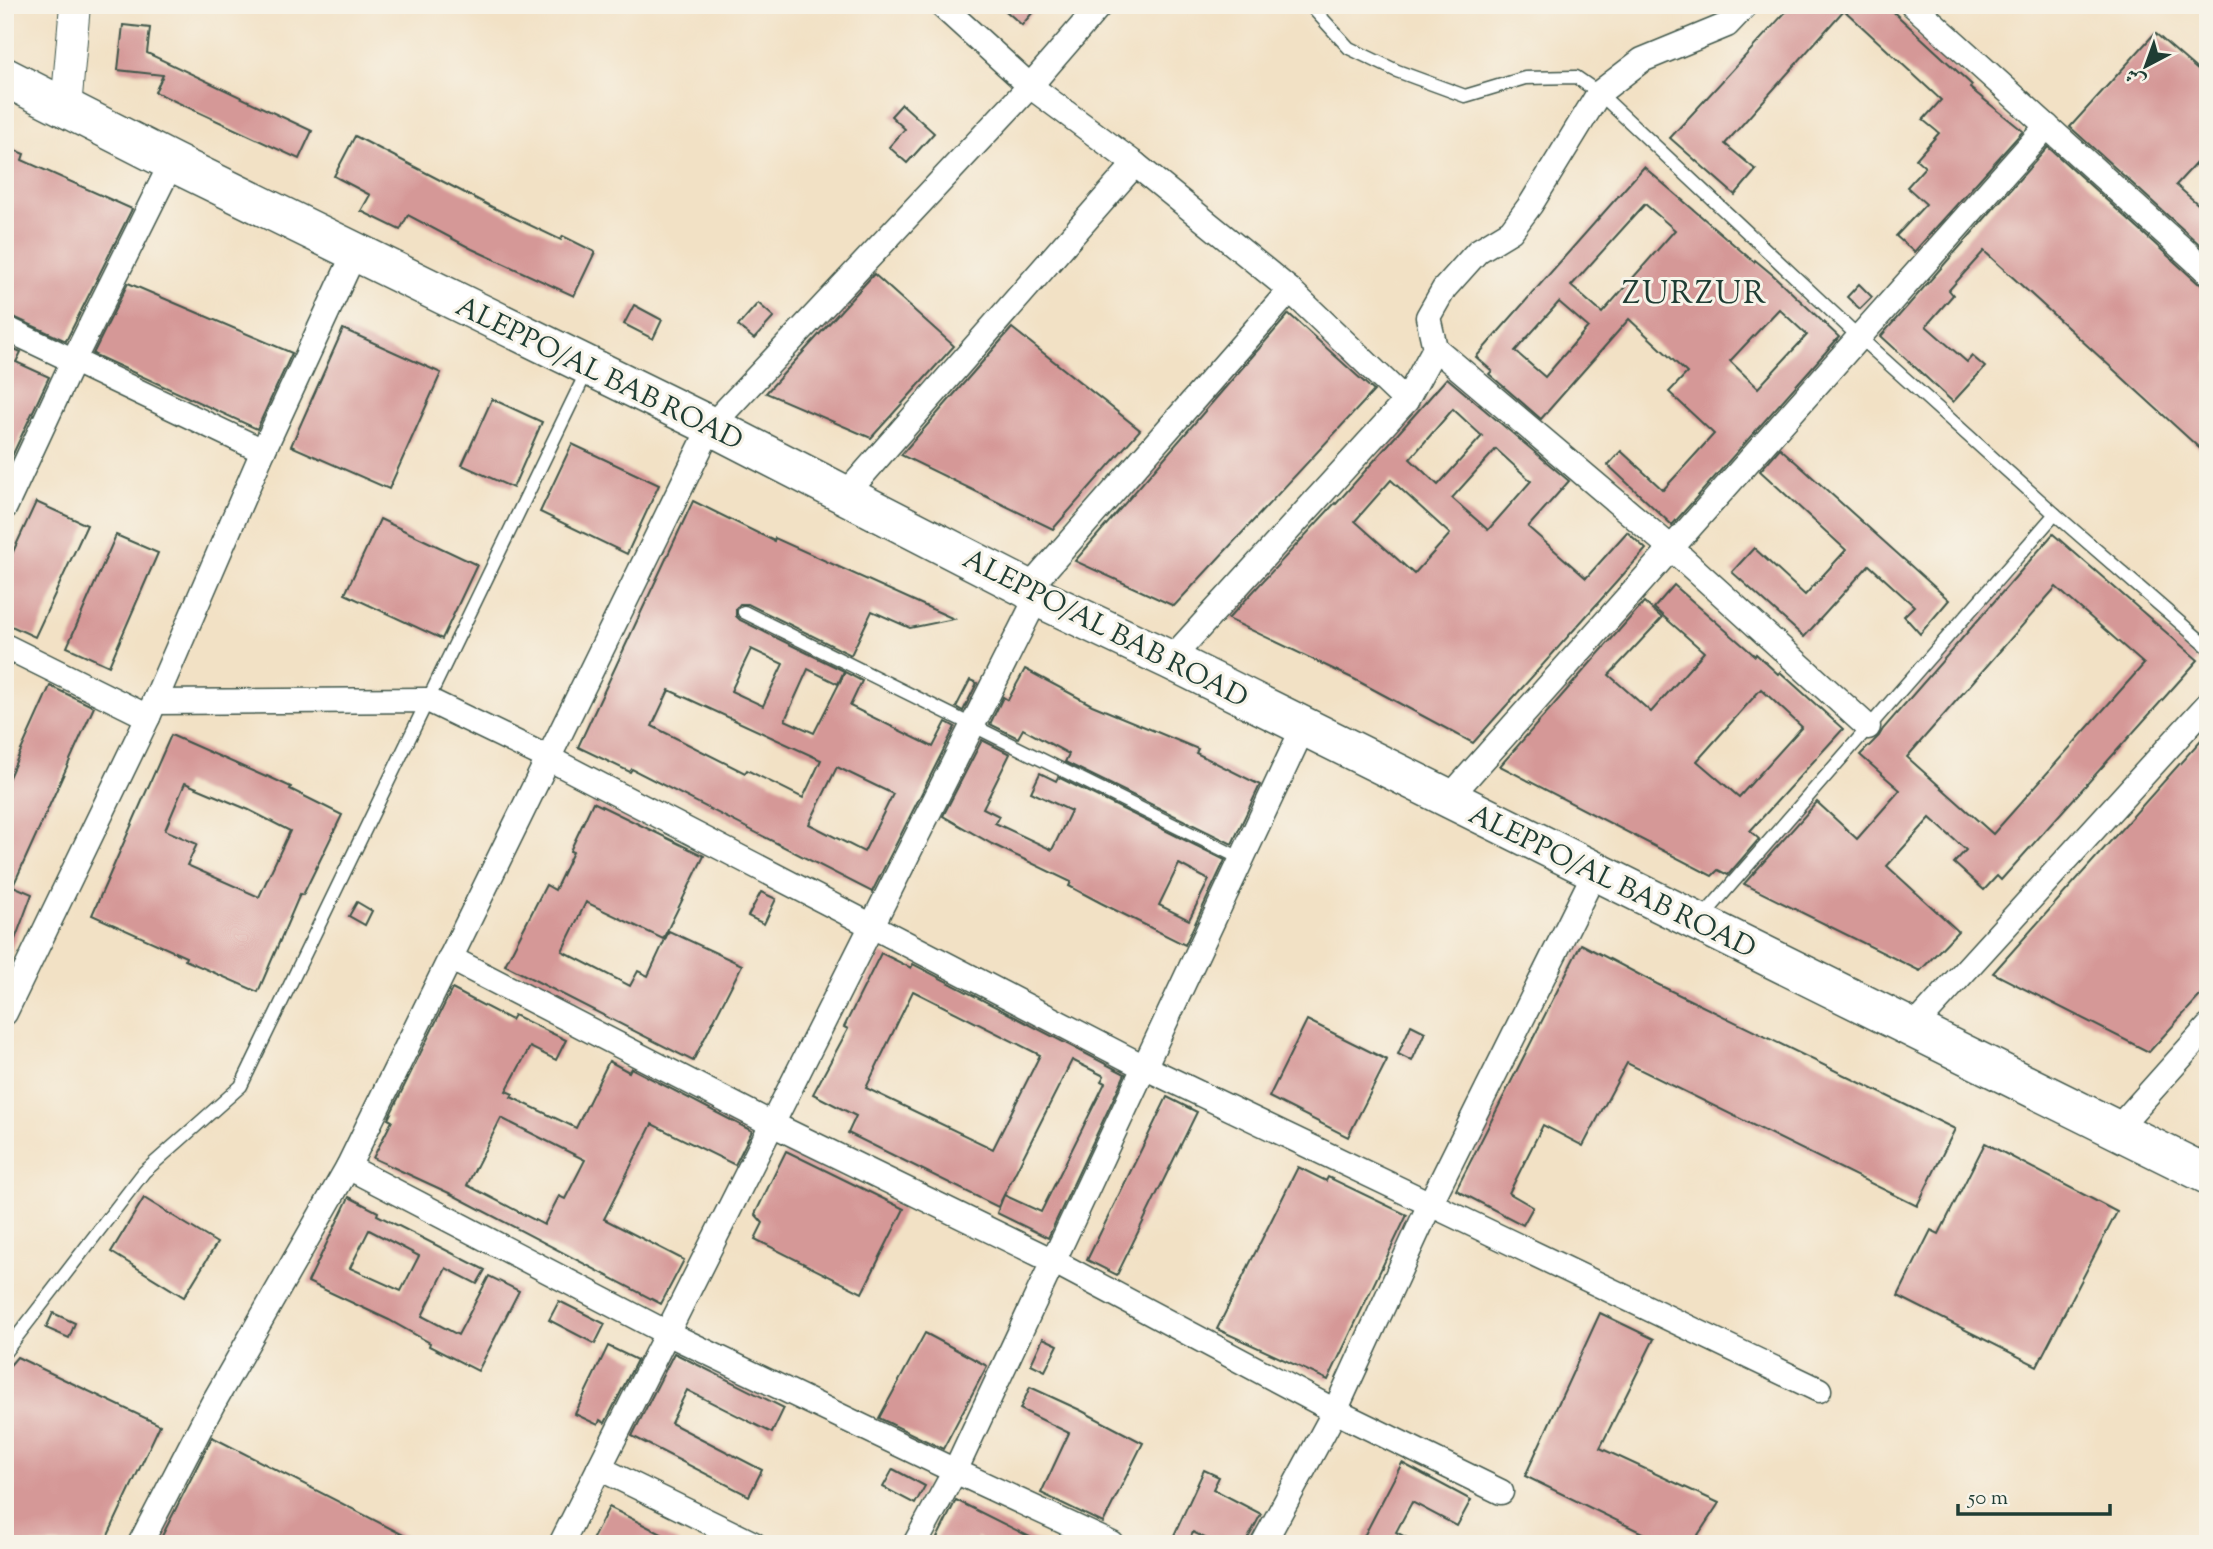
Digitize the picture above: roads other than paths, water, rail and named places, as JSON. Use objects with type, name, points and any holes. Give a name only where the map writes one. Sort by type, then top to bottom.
[{"type":"main road","name":"ALEPPO/AL BAB ROAD","points":[[5,77],[172,162],[711,426],[1032,593],[2208,1175]]},
{"type":"street","points":[[66,108],[75,5]]},
{"type":"street","points":[[941,5],[1030,86],[1135,164],[1290,290],[1406,401]]},
{"type":"street","points":[[140,1544],[212,1405],[348,1167],[711,426],[1030,86],[1100,5]]},
{"type":"street","points":[[1746,5],[1727,25],[1642,60],[1599,93],[1531,204],[1510,231],[1478,251],[1444,289],[1428,317],[1435,348],[1671,548],[1868,727]]},
{"type":"street","points":[[1913,5],[2208,272]]},
{"type":"street","points":[[1448,799],[2047,126]]},
{"type":"street","points":[[5,507],[172,162]]},
{"type":"street","points":[[845,495],[1135,164]]},
{"type":"street","points":[[5,1013],[151,709],[263,451],[355,252]]},
{"type":"street","points":[[561,1544],[973,724],[1032,593],[1290,290]]},
{"type":"street","points":[[5,328],[263,451]]},
{"type":"street","points":[[1170,660],[1406,401],[1435,348]]},
{"type":"street","points":[[5,646],[151,709],[428,700],[548,758],[1144,1067],[1819,1390]]},
{"type":"street","points":[[1912,1029],[2208,704]]},
{"type":"street","points":[[915,1544],[955,1471],[1304,726]]},
{"type":"street","points":[[1263,1544],[1335,1411],[1430,1205],[1595,872]]},
{"type":"street","points":[[450,958],[772,1124],[1053,1261],[1335,1411],[1501,1492]]},
{"type":"street","points":[[2116,1130],[2208,1027]]},
{"type":"street","points":[[348,1167],[667,1333],[1112,1544]]},
{"type":"street","points":[[599,1468],[754,1544]]},
{"type":"lane","points":[[1310,5],[1349,48],[1396,71],[1465,96],[1525,78],[1576,77],[1599,93],[1859,337],[2055,514],[2208,647]]},
{"type":"lane","points":[[5,1352],[144,1172],[241,1086],[589,367]]},
{"type":"lane","points":[[1698,923],[2055,514]]},
{"type":"lane","points":[[744,612],[1241,859]]},
{"type":"district","name":"ZURZUR","points":[[1695,292]]}]
